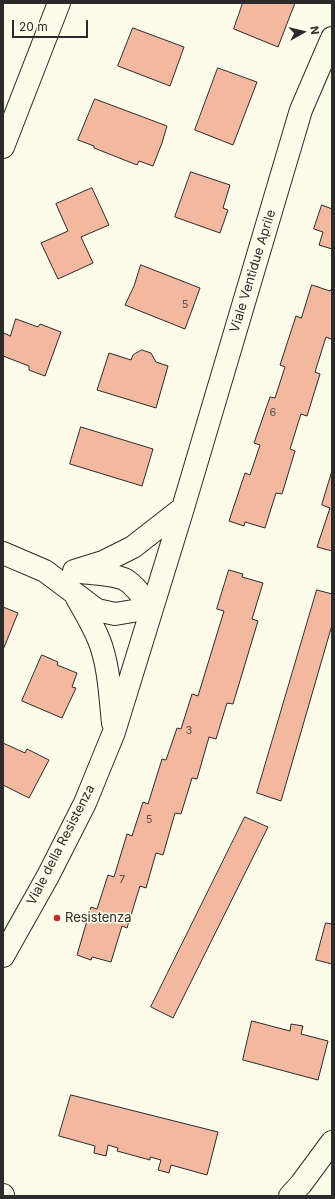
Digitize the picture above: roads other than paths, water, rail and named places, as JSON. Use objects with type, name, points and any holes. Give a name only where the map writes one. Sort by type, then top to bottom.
[{"type":"street","points":[[3,147],[59,3]]},
{"type":"street","name":"Viale Ventidue Aprile","points":[[151,608],[183,508],[301,110],[332,38]]},
{"type":"street","points":[[74,582],[103,562],[133,547],[183,508]]},
{"type":"street","name":"Viale della Resistenza","points":[[3,553],[74,582],[120,577],[138,591],[151,608]]},
{"type":"street","name":"Viale della Resistenza","points":[[74,582],[97,610],[115,614],[151,608]]},
{"type":"street","name":"Viale della Resistenza","points":[[74,582],[99,640],[107,672],[114,732]]},
{"type":"street","name":"Viale della Resistenza","points":[[3,956],[48,876],[85,803],[114,732],[151,608]]},
{"type":"street","points":[[290,1196],[301,1184],[332,1142]]},
{"type":"place","name":"Resistenza","points":[[57,918]]}]
